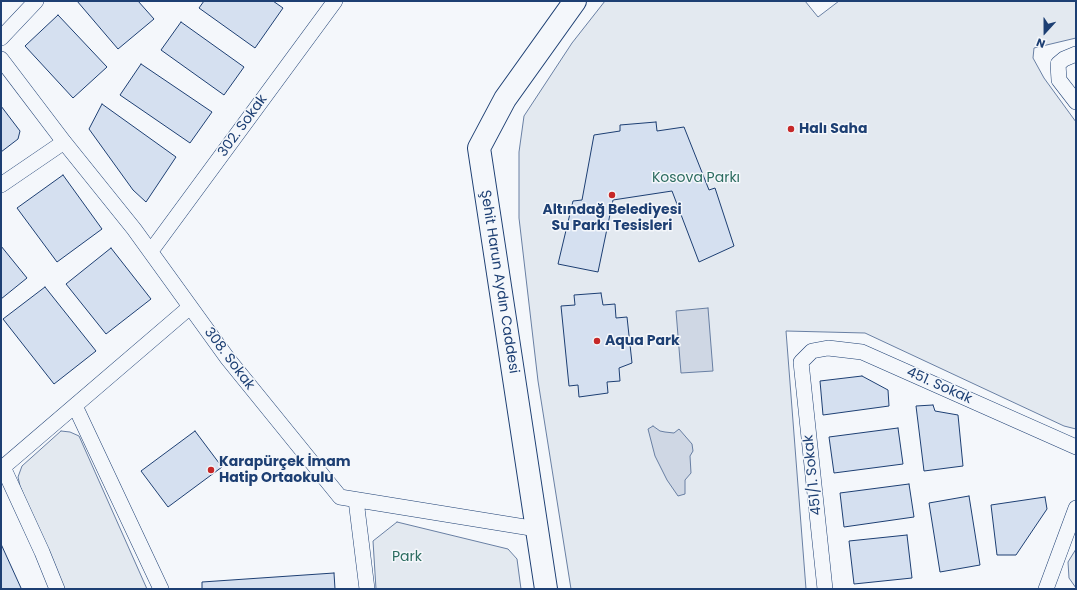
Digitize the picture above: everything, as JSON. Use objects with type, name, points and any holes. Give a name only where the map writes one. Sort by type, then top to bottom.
[{"type":"main road","name":"Şehit Harun Aydın Caddesi","points":[[546,589],[479,148],[505,100],[575,1]]},
{"type":"street","points":[[1,38],[36,1]]},
{"type":"street","name":"302. Sokak","points":[[151,252],[327,4]]},
{"type":"street","points":[[1070,56],[1058,64],[1059,80],[1076,102]]},
{"type":"street","name":"308. Sokak","points":[[1,59],[64,142],[134,229],[228,360],[340,497],[537,529]]},
{"type":"street","points":[[1,185],[64,142]]},
{"type":"street","points":[[56,589],[42,552],[2,468],[190,307]]},
{"type":"street","name":"451. Sokak","points":[[801,362],[812,351],[828,348],[862,352],[1076,447]]},
{"type":"street","name":"451/1. Sokak","points":[[801,362],[825,589]]},
{"type":"street","points":[[75,406],[161,589]]},
{"type":"street","points":[[356,500],[367,589]]},
{"type":"street","points":[[1046,589],[1076,508]]},
{"type":"green space","name":"Kosova Parkı","points":[[605,1],[805,1],[818,17],[839,1],[1076,1],[1076,38],[1034,48],[1033,58],[1044,78],[1076,122],[1076,429],[1064,426],[865,333],[786,331],[806,589],[571,589],[538,381],[519,218],[519,152],[524,116],[572,43]]},
{"type":"green space","points":[[61,431],[70,432],[79,436],[147,589],[62,589],[20,486],[18,477],[22,466]]},
{"type":"green space","name":"Park","points":[[397,522],[508,549],[517,559],[521,589],[376,589],[373,541]]},
{"type":"green space","points":[[1076,549],[1076,588],[1069,578],[1068,562]]},
{"type":"shaded area","points":[[708,308],[713,371],[681,373],[676,311]]},
{"type":"shaded area","points":[[653,426],[660,431],[665,432],[674,433],[679,429],[692,444],[693,451],[690,456],[691,473],[685,480],[685,494],[678,496],[667,480],[655,456],[648,429]]},
{"type":"building","points":[[77,1],[138,1],[154,19],[118,49]]},
{"type":"building","points":[[204,1],[273,1],[283,8],[255,48],[199,8]]},
{"type":"building","points":[[58,15],[107,67],[73,98],[25,46]]},
{"type":"building","points":[[181,22],[244,67],[224,95],[161,50]]},
{"type":"building","points":[[141,64],[212,112],[190,143],[120,95]]},
{"type":"building","points":[[102,104],[176,157],[146,202],[133,190],[89,129]]},
{"type":"building","points":[[1,106],[20,131],[18,139],[1,152]]},
{"type":"building","name":"Altındağ Belediyesi Su Parkı Tesisleri","points":[[656,122],[657,131],[684,127],[709,190],[715,188],[734,246],[699,262],[672,191],[613,200],[598,272],[558,264],[573,201],[582,200],[594,135],[620,131],[620,125]]},
{"type":"building","points":[[63,175],[102,229],[57,262],[17,208]]},
{"type":"building","points":[[1,246],[27,278],[1,299]]},
{"type":"building","points":[[111,248],[151,299],[106,334],[66,284]]},
{"type":"building","points":[[45,287],[96,351],[54,384],[3,319]]},
{"type":"building","name":"Aqua Park","points":[[601,293],[603,305],[615,304],[616,318],[627,317],[632,363],[619,368],[620,381],[607,382],[608,393],[579,397],[578,385],[569,386],[561,306],[575,305],[574,295]]},
{"type":"building","points":[[862,376],[888,390],[889,406],[823,415],[820,381]]},
{"type":"building","points":[[933,405],[935,411],[958,415],[963,466],[924,471],[916,406]]},
{"type":"building","points":[[898,428],[903,464],[834,473],[829,437]]},
{"type":"building","points":[[195,431],[222,467],[168,507],[141,471]]},
{"type":"building","points":[[909,484],[914,517],[844,527],[840,493]]},
{"type":"building","points":[[969,496],[980,565],[940,572],[929,503]]},
{"type":"building","points":[[1045,497],[1047,509],[1016,555],[997,555],[991,505]]},
{"type":"building","points":[[907,535],[912,578],[854,584],[849,541]]},
{"type":"building","points":[[1,544],[21,588],[20,589],[1,589]]},
{"type":"building","points":[[334,573],[335,589],[202,589],[202,582]]},
{"type":"place","name":"Halı Saha","points":[[791,129]]},
{"type":"place","name":"Altındağ Belediyesi Su Parkı Tesisleri","points":[[612,195]]},
{"type":"place","name":"Aqua Park","points":[[597,341]]},
{"type":"place","name":"Karapürçek İmam Hatip Ortaokulu","points":[[211,470]]}]
